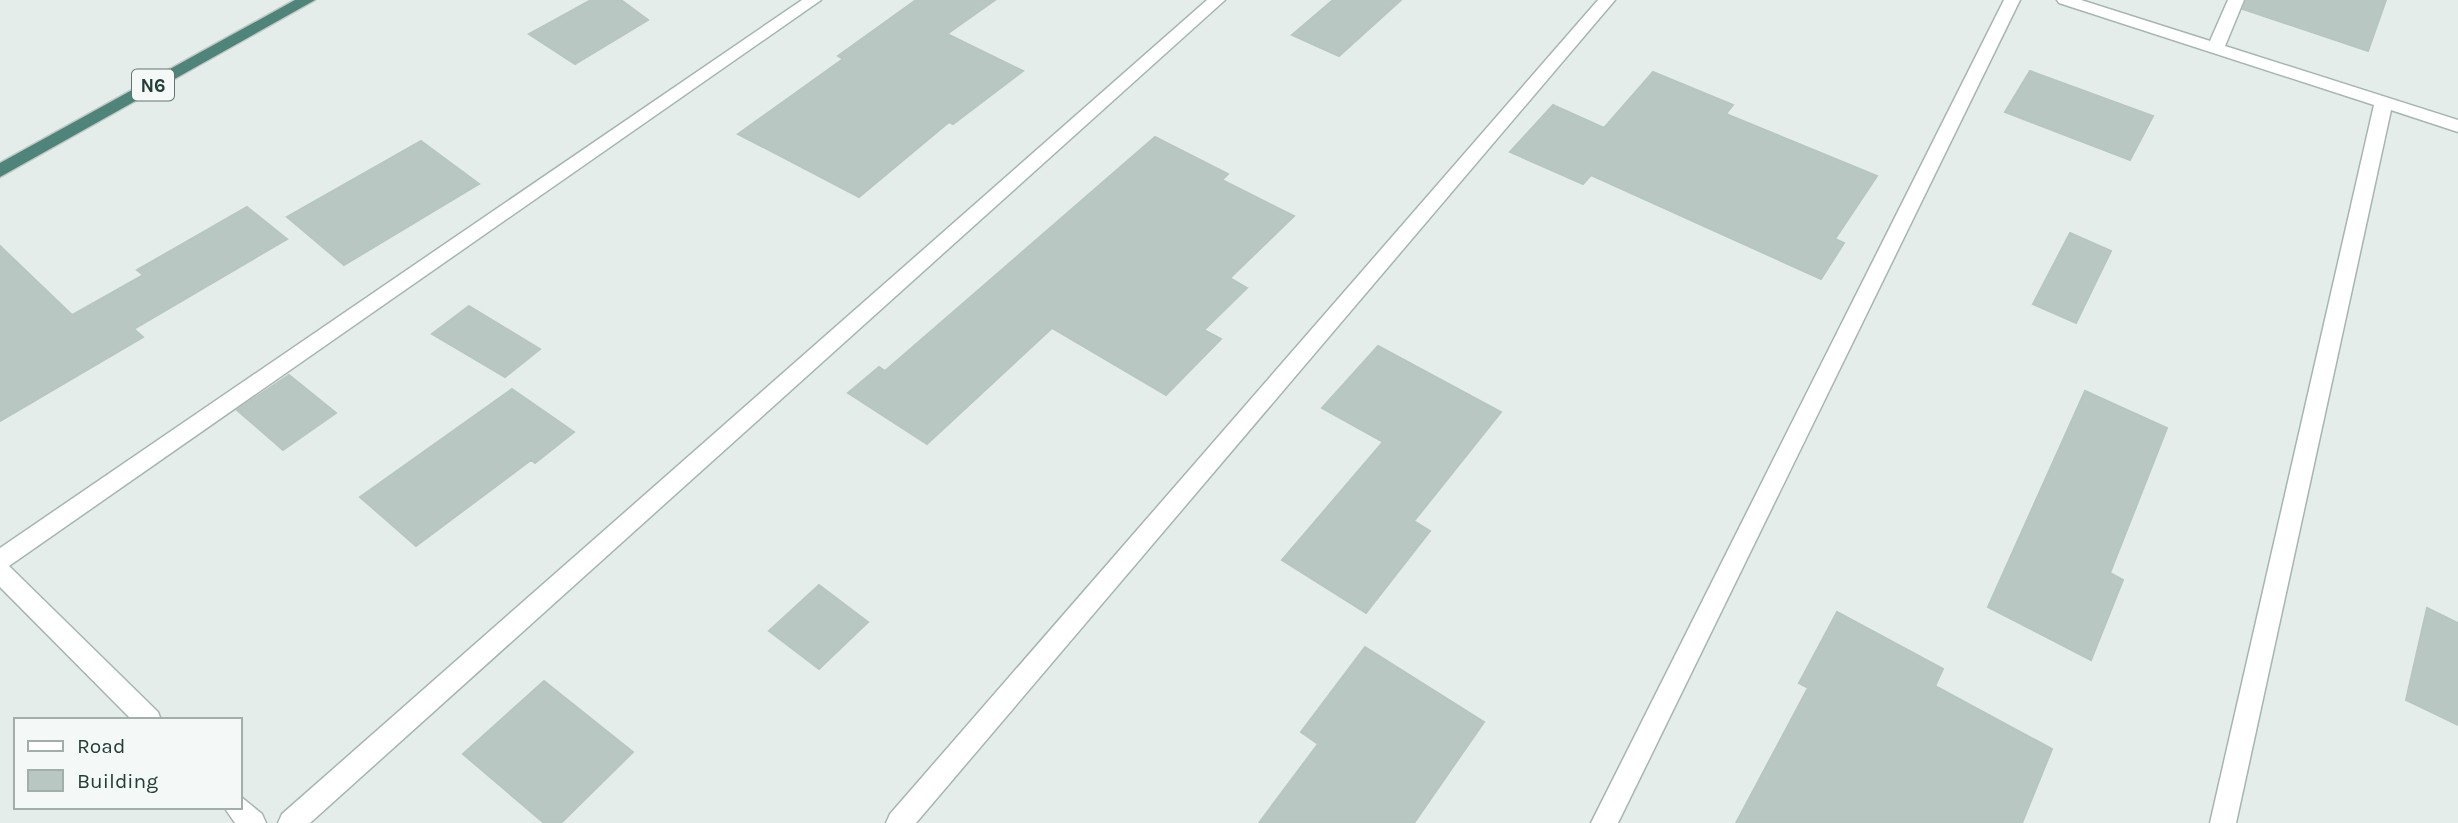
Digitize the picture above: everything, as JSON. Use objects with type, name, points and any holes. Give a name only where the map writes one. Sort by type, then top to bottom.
[{"type":"highway","name":"N6","points":[[0,171],[307,0]]},
{"type":"street","points":[[0,560],[813,0]]},
{"type":"street","points":[[291,823],[1217,0]]},
{"type":"street","points":[[899,823],[1607,0]]},
{"type":"street","points":[[1604,823],[2012,0]]},
{"type":"street","points":[[2065,0],[2458,126]]},
{"type":"street","points":[[2217,47],[2236,0]]},
{"type":"street","points":[[2223,823],[2384,101]]},
{"type":"street","points":[[0,572],[147,718]]},
{"type":"street","points":[[239,809],[253,823]]},
{"type":"building","points":[[591,0],[621,0],[648,20],[575,64],[529,34]]},
{"type":"building","points":[[916,0],[995,0],[947,34],[1023,71],[953,124],[949,122],[859,197],[738,134],[843,59],[838,56]]},
{"type":"building","points":[[1333,0],[1401,0],[1339,56],[1292,35]]},
{"type":"building","points":[[2246,0],[2386,0],[2368,51],[2243,9]]},
{"type":"building","points":[[2030,71],[2153,116],[2130,160],[2005,112]]},
{"type":"building","points":[[1653,72],[1733,105],[1726,114],[1877,176],[1835,239],[1844,243],[1821,279],[1591,175],[1583,184],[1510,152],[1553,105],[1604,128]]},
{"type":"building","points":[[1155,137],[1228,174],[1222,180],[1294,216],[1230,278],[1247,288],[1204,330],[1221,339],[1166,395],[1052,328],[927,444],[848,393],[879,367],[885,371]]},
{"type":"building","points":[[421,141],[479,184],[344,265],[287,217]]},
{"type":"building","points":[[247,207],[287,239],[134,329],[143,337],[0,421],[0,246],[72,315],[143,275],[137,270]]},
{"type":"building","points":[[2070,233],[2111,251],[2076,323],[2033,304]]},
{"type":"building","points":[[469,306],[540,349],[505,377],[432,334]]},
{"type":"building","points":[[1378,346],[1501,412],[1414,521],[1430,531],[1366,613],[1282,560],[1383,442],[1322,408]]},
{"type":"building","points":[[289,375],[336,413],[283,450],[237,410]]},
{"type":"building","points":[[512,389],[574,432],[535,463],[531,460],[416,546],[360,497]]},
{"type":"building","points":[[2085,391],[2167,428],[2110,573],[2123,580],[2091,660],[1988,607]]},
{"type":"building","points":[[819,585],[868,622],[819,669],[769,631]]},
{"type":"building","points":[[2427,608],[2458,623],[2458,725],[2406,700]]},
{"type":"building","points":[[1837,612],[1943,669],[1935,686],[2052,749],[2022,823],[1736,823],[1808,688],[1799,683]]},
{"type":"building","points":[[1365,647],[1484,722],[1414,823],[1259,823],[1318,744],[1301,732]]},
{"type":"building","points":[[544,681],[633,752],[561,823],[544,823],[463,754]]}]
